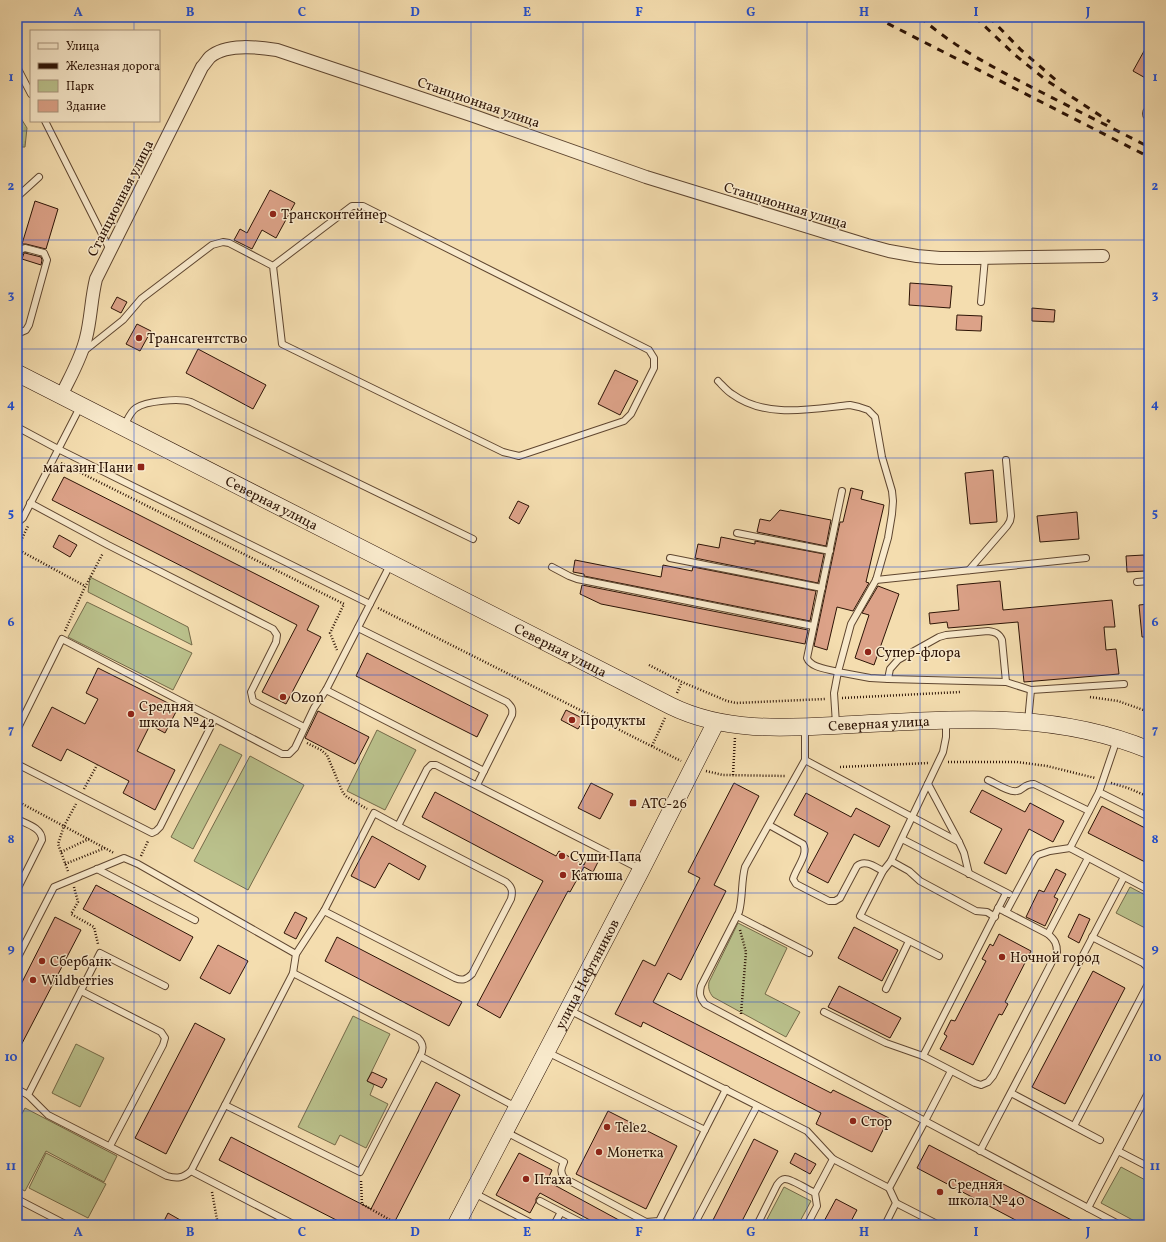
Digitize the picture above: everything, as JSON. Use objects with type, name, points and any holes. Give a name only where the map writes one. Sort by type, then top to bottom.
[{"type":"main road","name":"Северная улица","points":[[17,373],[391,564],[682,711],[697,717],[716,722],[756,727],[805,727],[946,719],[1028,721],[1056,724],[1117,739],[1149,750]]},
{"type":"main road","name":"улица Нефтяников","points":[[456,1225],[569,1010],[716,722]]},
{"type":"street","name":"Станционная улица","points":[[61,396],[82,353],[96,279],[202,67],[216,53],[227,49],[260,47],[277,50],[467,113],[653,180],[866,245],[917,256],[940,258],[1103,256]]},
{"type":"lane","points":[[17,68],[30,92]]},
{"type":"lane","points":[[46,122],[110,250]]},
{"type":"lane","points":[[17,198],[39,177]]},
{"type":"lane","points":[[352,206],[362,206],[649,350],[654,358],[654,368],[631,414],[624,421],[519,456],[502,452],[282,344],[273,266],[352,206]]},
{"type":"lane","points":[[82,353],[123,320],[141,299],[212,245],[223,242],[229,243],[273,266]]},
{"type":"lane","points":[[17,260],[20,250],[24,248],[44,253],[47,260],[29,325],[26,330],[17,334]]},
{"type":"lane","points":[[981,302],[985,258]]},
{"type":"lane","points":[[718,381],[731,394],[743,401],[772,410],[788,411],[850,405],[868,410],[875,417],[882,457],[892,492],[892,514],[888,538],[876,580],[851,624],[838,672],[834,688],[836,725]]},
{"type":"lane","points":[[123,427],[136,408],[167,400],[184,400],[191,402],[473,539]]},
{"type":"lane","points":[[17,523],[23,518],[80,405]]},
{"type":"lane","points":[[17,427],[58,449],[370,604]]},
{"type":"lane","points":[[969,570],[1010,521],[1011,516],[1006,460]]},
{"type":"lane","points":[[842,492],[807,654],[808,662],[812,665],[870,678],[1006,682],[1031,690],[1124,684]]},
{"type":"lane","points":[[30,503],[108,545],[273,629],[277,635],[276,642],[251,692],[253,701],[304,727]]},
{"type":"lane","points":[[738,533],[830,551]]},
{"type":"lane","points":[[670,558],[822,588]]},
{"type":"lane","points":[[876,580],[1086,558]]},
{"type":"lane","points":[[17,730],[62,639],[214,720],[282,754],[289,754],[295,748],[304,727],[326,690],[391,564]]},
{"type":"lane","points":[[552,567],[577,579],[813,626]]},
{"type":"lane","points":[[1137,582],[1149,581]]},
{"type":"lane","points":[[358,628],[508,702],[512,706],[512,715],[477,785]]},
{"type":"lane","points":[[888,679],[890,669],[898,660],[938,637],[988,631],[1000,634],[1002,640],[1006,682]]},
{"type":"lane","points":[[326,690],[484,771]]},
{"type":"lane","points":[[1028,721],[1031,690]]},
{"type":"lane","points":[[939,956],[860,916],[883,871],[891,861],[928,784],[945,745],[946,719]]},
{"type":"lane","points":[[17,764],[152,833],[160,827],[214,720]]},
{"type":"lane","points":[[805,727],[805,760],[745,866],[742,877],[742,901],[737,916],[701,986],[699,993],[701,1000],[705,1004],[740,1024],[1120,1225]]},
{"type":"lane","points":[[1070,848],[1099,792],[1117,739]]},
{"type":"lane","points":[[805,760],[959,842]]},
{"type":"lane","points":[[398,826],[427,768],[431,765],[436,765],[641,870]]},
{"type":"lane","points":[[988,780],[1010,791],[1018,792],[1028,784],[1034,784],[1089,812]]},
{"type":"lane","points":[[928,784],[959,842],[964,853],[969,874]]},
{"type":"lane","points":[[1099,792],[1149,817]]},
{"type":"lane","points":[[17,1089],[28,1095],[48,1115],[167,1176],[177,1178],[186,1176],[191,1171],[292,973],[296,954],[324,911],[374,813],[506,882],[510,886],[513,893],[511,900],[472,974],[467,979],[461,980],[324,911]]},
{"type":"lane","points":[[17,819],[39,830],[42,835],[42,840],[17,890]]},
{"type":"lane","points":[[769,825],[803,844],[806,848],[794,874],[793,879],[796,884],[829,901],[835,901],[840,898],[860,863],[866,863],[883,871]]},
{"type":"lane","points":[[902,839],[1014,897]]},
{"type":"lane","points":[[1006,912],[1031,862],[1038,855],[1050,851],[1070,848],[1149,890]]},
{"type":"lane","points":[[17,959],[54,887],[124,858],[138,864],[296,954]]},
{"type":"lane","points":[[1048,934],[1088,858]]},
{"type":"lane","points":[[891,861],[909,871],[920,881],[976,910],[987,912],[994,917]]},
{"type":"lane","points":[[97,869],[195,920]]},
{"type":"lane","points":[[980,1150],[1124,877]]},
{"type":"lane","points":[[923,1056],[1006,893]]},
{"type":"lane","points":[[824,1012],[886,1043],[923,1056],[975,1083],[981,1085],[988,1082],[1057,952],[1057,945],[1054,939],[1048,934],[998,908]]},
{"type":"lane","points":[[737,916],[809,954]]},
{"type":"lane","points":[[1092,937],[1143,963],[1149,969]]},
{"type":"lane","points":[[886,989],[909,941]]},
{"type":"lane","points":[[28,1095],[100,953],[165,986]]},
{"type":"lane","points":[[225,1105],[360,1172],[420,1056],[423,1047],[422,1042],[418,1038],[292,973]]},
{"type":"lane","points":[[1074,1126],[1149,982]]},
{"type":"lane","points":[[81,991],[161,1032],[165,1038],[163,1045],[110,1146]]},
{"type":"lane","points":[[569,1010],[807,1131],[833,1159],[889,1188],[896,1203],[939,1225]]},
{"type":"lane","points":[[547,1051],[705,1130]]},
{"type":"lane","points":[[420,1056],[517,1108]]},
{"type":"lane","points":[[889,1188],[951,1070]]},
{"type":"lane","points":[[660,1220],[726,1089]]},
{"type":"lane","points":[[1088,1208],[1149,1091]]},
{"type":"lane","points":[[1010,1093],[1100,1140]]},
{"type":"lane","points":[[694,1225],[757,1106]]},
{"type":"lane","points":[[505,1131],[564,1162],[560,1169],[564,1178],[646,1222],[660,1220],[668,1225]]},
{"type":"lane","points":[[1118,1151],[1149,1167]]},
{"type":"lane","points":[[807,1225],[817,1206],[815,1193],[833,1159]]},
{"type":"lane","points":[[191,1171],[296,1225]]},
{"type":"lane","points":[[757,1225],[780,1181],[785,1179],[815,1193]]},
{"type":"lane","points":[[473,1193],[535,1225]]},
{"type":"lane","points":[[17,1199],[67,1225]]},
{"type":"lane","points":[[540,1201],[586,1225]]},
{"type":"lane","points":[[885,1225],[896,1203]]},
{"type":"lane","points":[[554,1225],[561,1212]]},
{"type":"path","points":[[57,469],[60,462],[344,604],[330,633],[338,652]]},
{"type":"path","points":[[62,639],[85,586],[108,545]]},
{"type":"path","points":[[17,549],[85,586]]},
{"type":"path","points":[[649,665],[682,682],[732,702],[961,692]]},
{"type":"path","points":[[1088,696],[1118,701],[1149,712]]},
{"type":"path","points":[[299,738],[327,755],[343,793],[347,797],[374,813]]},
{"type":"path","points":[[90,779],[97,765]]},
{"type":"path","points":[[17,801],[124,858]]},
{"type":"path","points":[[64,826],[58,844],[78,902],[71,914],[94,927],[100,953]]},
{"type":"path","points":[[138,864],[152,833]]},
{"type":"path","points":[[61,852],[89,839]]},
{"type":"path","points":[[65,864],[105,848]]},
{"type":"path","points":[[737,916],[746,952],[740,1024]]},
{"type":"path","points":[[360,1172],[362,1204],[400,1225]]},
{"type":"path","points":[[210,1181],[218,1225]]},
{"type":"green space","points":[[17,112],[27,128],[25,147],[17,147]]},
{"type":"green space","points":[[90,577],[188,627],[192,645],[88,592]]},
{"type":"green space","points":[[87,602],[192,653],[173,690],[68,637]]},
{"type":"green space","points":[[377,730],[416,750],[385,810],[347,791]]},
{"type":"green space","points":[[220,744],[242,755],[193,849],[171,837]]},
{"type":"green space","points":[[250,756],[304,785],[248,890],[194,861]]},
{"type":"green space","points":[[1130,887],[1149,897],[1149,930],[1116,913]]},
{"type":"green space","points":[[738,923],[787,948],[765,994],[800,1012],[786,1037],[713,997],[710,992],[709,982]]},
{"type":"green space","points":[[353,1016],[390,1034],[367,1081],[374,1085],[370,1095],[388,1104],[366,1148],[340,1135],[335,1145],[298,1127]]},
{"type":"green space","points":[[76,1044],[104,1058],[80,1107],[52,1093]]},
{"type":"green space","points":[[25,1108],[117,1156],[104,1182],[46,1151],[25,1191],[17,1187],[17,1123]]},
{"type":"green space","points":[[46,1153],[106,1184],[88,1218],[29,1188]]},
{"type":"green space","points":[[1121,1167],[1149,1182],[1149,1225],[1142,1225],[1101,1203]]},
{"type":"green space","points":[[784,1187],[811,1201],[798,1225],[764,1225]]},
{"type":"building","points":[[1149,42],[1149,80],[1133,71]]},
{"type":"building","name":"Трансконтейнер","points":[[270,190],[295,203],[276,238],[262,230],[252,249],[234,240],[240,229],[247,233]]},
{"type":"building","points":[[35,201],[58,209],[46,249],[22,244]]},
{"type":"building","points":[[24,253],[41,257],[41,265],[22,259]]},
{"type":"building","points":[[910,283],[952,286],[950,308],[909,305]]},
{"type":"building","points":[[117,297],[127,302],[121,313],[111,308]]},
{"type":"building","points":[[1032,308],[1055,310],[1054,322],[1032,321]]},
{"type":"building","points":[[957,315],[982,316],[981,331],[956,330]]},
{"type":"building","name":"Трансагентство","points":[[137,324],[151,331],[140,351],[126,344]]},
{"type":"building","points":[[198,349],[266,385],[253,409],[186,373]]},
{"type":"building","points":[[615,370],[638,381],[620,415],[598,404]]},
{"type":"building","points":[[993,470],[997,522],[970,524],[965,473]]},
{"type":"building","points":[[64,477],[319,606],[307,630],[321,637],[286,704],[262,692],[297,625],[52,500]]},
{"type":"building","points":[[851,488],[863,491],[861,499],[884,505],[866,582],[869,583],[853,611],[837,607],[827,650],[814,646],[840,522],[843,522]]},
{"type":"building","points":[[518,501],[529,506],[519,524],[509,518]]},
{"type":"building","points":[[780,510],[831,520],[826,546],[757,532],[760,519],[770,521]]},
{"type":"building","points":[[1077,512],[1079,539],[1040,542],[1037,516]]},
{"type":"building","points":[[59,535],[77,545],[70,557],[53,547]]},
{"type":"building","points":[[721,537],[755,544],[755,541],[824,554],[818,583],[695,558],[698,544],[719,548]]},
{"type":"building","points":[[1144,555],[1145,571],[1127,572],[1126,556]]},
{"type":"building","points":[[575,560],[661,577],[663,565],[692,571],[693,567],[816,591],[810,621],[584,576],[584,574],[573,572]]},
{"type":"building","points":[[1000,581],[1003,610],[1112,600],[1115,627],[1104,627],[1106,650],[1116,649],[1119,674],[1024,682],[1018,622],[948,628],[947,622],[930,624],[929,613],[959,610],[957,585]]},
{"type":"building","points":[[582,585],[808,630],[805,644],[601,604],[580,594]]},
{"type":"building","points":[[878,586],[899,594],[874,665],[855,658],[869,615],[862,613]]},
{"type":"building","points":[[1149,604],[1149,637],[1142,637],[1139,605]]},
{"type":"building","points":[[367,653],[488,715],[477,737],[356,676]]},
{"type":"building","points":[[98,668],[178,708],[165,733],[150,725],[137,751],[175,770],[155,810],[123,793],[129,781],[67,749],[61,761],[32,746],[52,707],[85,724],[98,699],[86,693]]},
{"type":"building","name":"Продукты","points":[[566,710],[584,719],[578,729],[561,720]]},
{"type":"building","points":[[318,711],[369,737],[355,764],[305,738]]},
{"type":"building","points":[[591,783],[613,794],[600,819],[578,808]]},
{"type":"building","points":[[734,783],[759,796],[714,885],[726,891],[681,980],[668,973],[653,1002],[831,1093],[833,1090],[889,1118],[872,1152],[816,1124],[821,1113],[643,1022],[641,1027],[615,1014],[643,960],[655,966],[700,878],[688,872]]},
{"type":"building","points":[[982,790],[1025,812],[1030,803],[1064,821],[1053,842],[1029,829],[1006,874],[984,863],[1002,829],[970,812]]},
{"type":"building","points":[[435,792],[556,856],[559,851],[584,865],[589,854],[599,860],[593,872],[584,867],[570,892],[568,891],[500,1018],[477,1005],[543,881],[422,817]]},
{"type":"building","points":[[806,793],[851,817],[856,808],[890,826],[879,847],[854,834],[828,883],[807,872],[828,833],[794,815]]},
{"type":"building","points":[[1102,806],[1149,830],[1149,864],[1088,833]]},
{"type":"building","points":[[372,836],[426,866],[419,880],[389,863],[375,888],[351,876]]},
{"type":"building","points":[[1056,869],[1066,874],[1054,897],[1058,899],[1045,926],[1026,917],[1039,890],[1044,892]]},
{"type":"building","points":[[96,885],[193,937],[180,961],[83,909]]},
{"type":"building","points":[[295,912],[307,918],[296,939],[284,933]]},
{"type":"building","points":[[1079,914],[1090,919],[1079,943],[1068,937]]},
{"type":"building","points":[[55,917],[81,930],[17,1053],[17,992]]},
{"type":"building","points":[[854,927],[898,950],[882,981],[838,958]]},
{"type":"building","points":[[999,934],[1031,951],[1005,1002],[1008,1004],[1002,1015],[999,1014],[973,1065],[940,1049],[947,1036],[944,1034],[951,1020],[955,1021],[986,961],[982,959],[990,944],[993,946]]},
{"type":"building","points":[[337,937],[462,1002],[449,1026],[325,961]]},
{"type":"building","points":[[218,945],[248,961],[230,994],[200,978]]},
{"type":"building","points":[[1093,971],[1125,988],[1065,1104],[1032,1087]]},
{"type":"building","points":[[839,986],[901,1018],[890,1038],[828,1007]]},
{"type":"building","points":[[195,1023],[225,1039],[166,1154],[135,1138]]},
{"type":"building","points":[[372,1072],[387,1079],[382,1088],[367,1081]]},
{"type":"building","points":[[436,1082],[460,1095],[393,1225],[346,1225],[219,1160],[231,1137],[371,1209]]},
{"type":"building","points":[[608,1111],[677,1146],[646,1209],[576,1174]]},
{"type":"building","points":[[754,1139],[778,1151],[740,1225],[724,1225],[713,1220]]},
{"type":"building","points":[[929,1145],[1081,1225],[1025,1225],[917,1168]]},
{"type":"building","name":"Птаха","points":[[519,1153],[552,1170],[547,1181],[628,1225],[599,1225],[540,1193],[530,1213],[496,1195]]},
{"type":"building","points":[[795,1153],[816,1164],[810,1174],[790,1163]]},
{"type":"building","points":[[836,1199],[857,1210],[849,1225],[822,1225]]},
{"type":"building","points":[[168,1213],[189,1225],[162,1225]]},
{"type":"railway","points":[[875,17],[1149,157]]},
{"type":"railway","points":[[920,17],[948,39],[995,68],[1149,147]]},
{"type":"railway","points":[[975,17],[1015,55],[1046,80],[1110,122]]},
{"type":"railway","points":[[989,17],[1021,50],[1057,81]]},
{"type":"place","name":"Трансконтейнер","points":[[273,214]]},
{"type":"place","name":"Трансагентство","points":[[139,338]]},
{"type":"place","name":"магазин Пани","points":[[141,467]]},
{"type":"place","name":"Супер-флора","points":[[868,652]]},
{"type":"place","name":"Ozon","points":[[283,697]]},
{"type":"place","name":"Средняя школа №42","points":[[131,714]]},
{"type":"place","name":"Продукты","points":[[572,720]]},
{"type":"place","name":"АТС-26","points":[[633,803]]},
{"type":"place","name":"Суши Папа","points":[[562,856]]},
{"type":"place","name":"Катюша","points":[[563,875]]},
{"type":"place","name":"Ночной город","points":[[1002,957]]},
{"type":"place","name":"Сбербанк","points":[[42,961]]},
{"type":"place","name":"Wildberries","points":[[33,980]]},
{"type":"place","name":"Стор","points":[[853,1121]]},
{"type":"place","name":"Tele2","points":[[607,1127]]},
{"type":"place","name":"Монетка","points":[[599,1152]]},
{"type":"place","name":"Птаха","points":[[526,1179]]},
{"type":"place","name":"Средняя школа №40","points":[[940,1192]]}]
